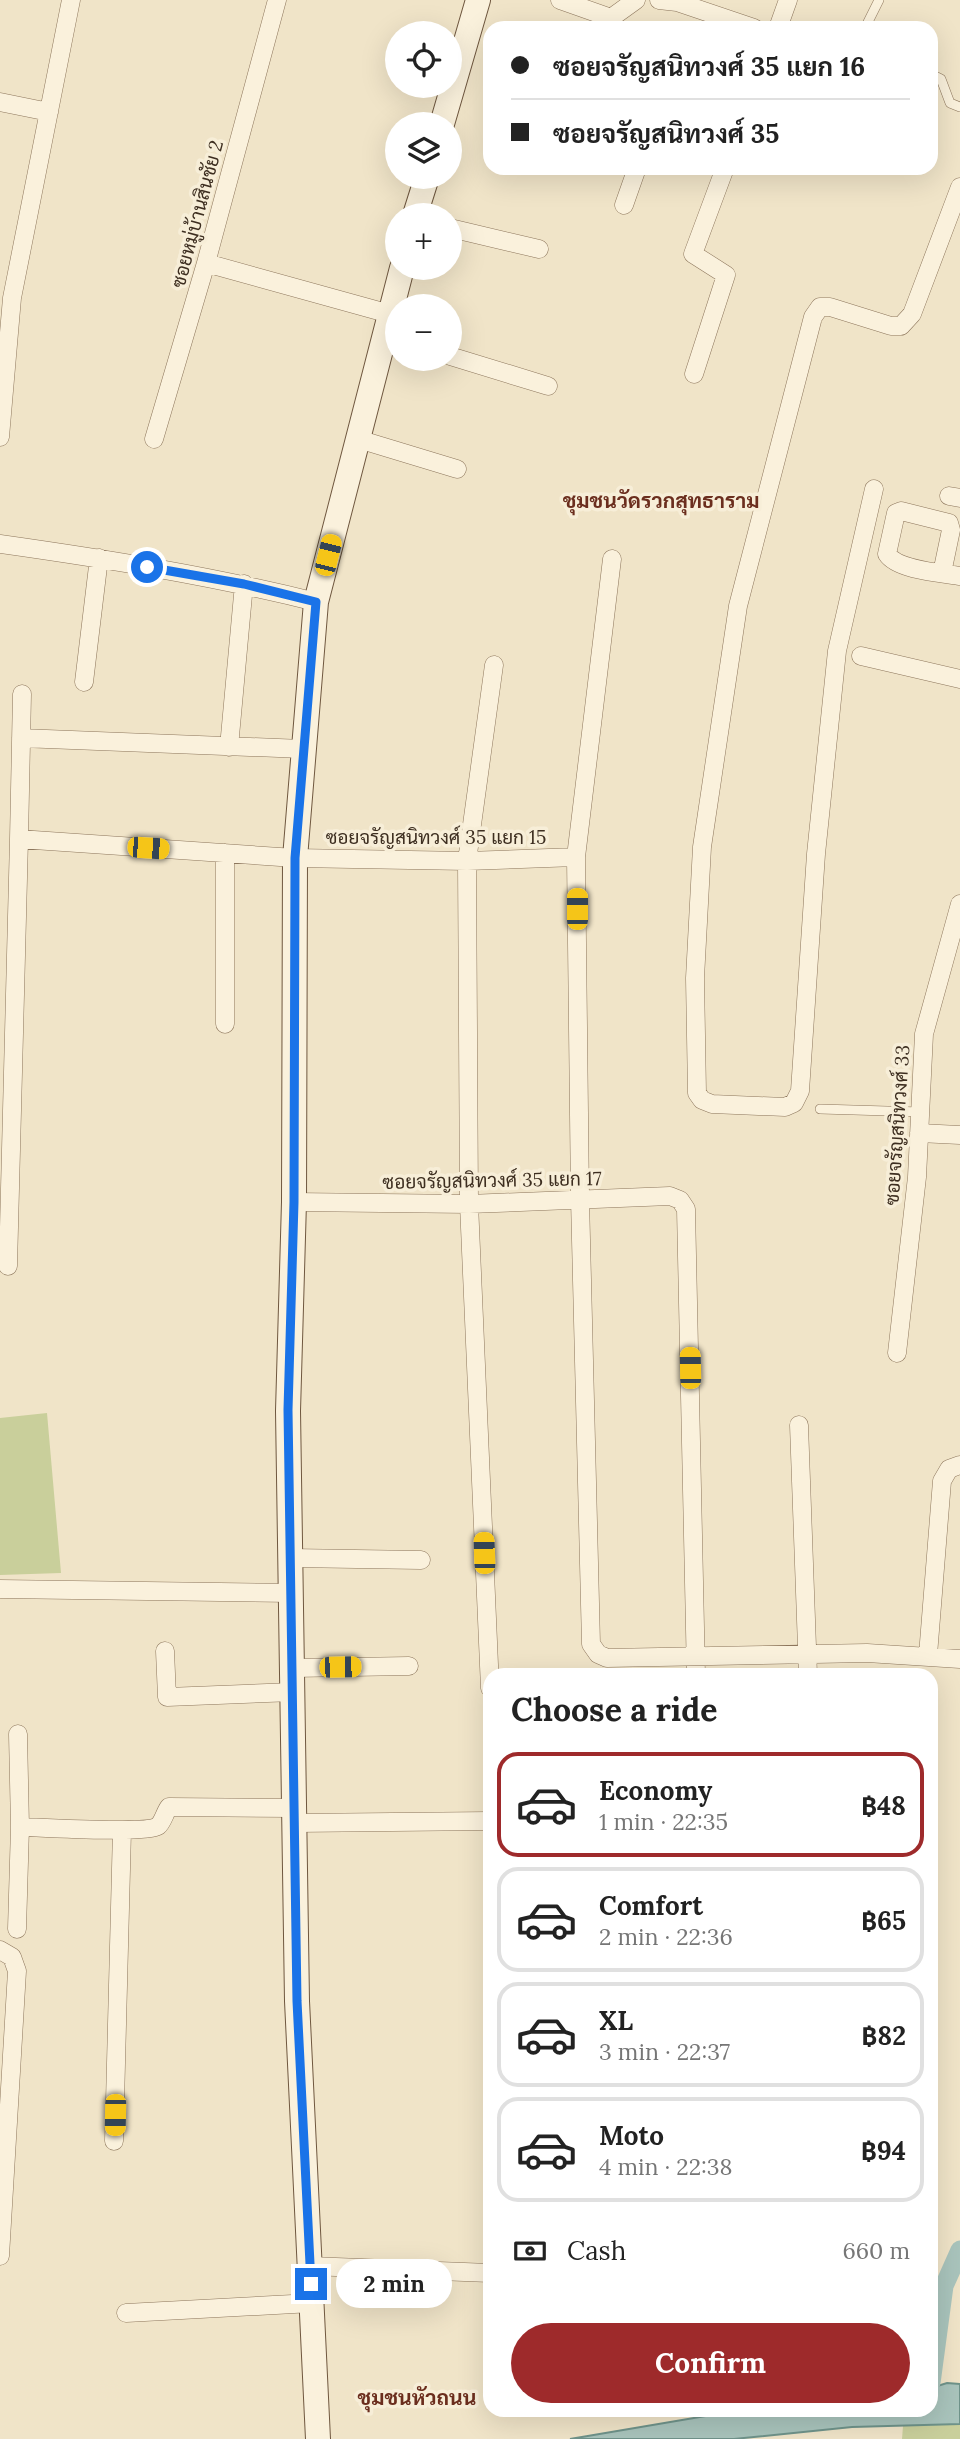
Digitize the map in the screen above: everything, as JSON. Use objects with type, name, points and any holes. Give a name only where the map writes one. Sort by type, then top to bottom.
[{"type":"street","points":[[0,437],[12,298],[71,0]]},
{"type":"street","name":"ซอยหมู่บ้านสินชัย 2","points":[[154,439],[206,263],[277,0]]},
{"type":"street","points":[[445,112],[478,0]]},
{"type":"street","points":[[561,0],[611,18],[636,0]]},
{"type":"street","points":[[659,0],[677,2],[733,21]]},
{"type":"street","points":[[780,21],[788,0]]},
{"type":"street","points":[[0,103],[49,112]]},
{"type":"street","points":[[624,205],[635,175]]},
{"type":"street","points":[[694,374],[726,275],[693,254],[721,175]]},
{"type":"street","points":[[874,489],[837,651],[816,854],[800,1091],[794,1103],[785,1107],[712,1104],[702,1100],[696,1093],[695,978],[702,847],[737,606],[813,317],[820,307],[830,307],[891,326],[901,326],[912,314],[960,187]]},
{"type":"street","points":[[462,231],[539,249]]},
{"type":"street","points":[[206,263],[385,329]]},
{"type":"street","points":[[318,2439],[297,2001],[288,1410],[294,1202],[295,858],[316,602],[358,439],[385,348]]},
{"type":"street","points":[[462,360],[548,386]]},
{"type":"street","points":[[358,439],[457,469]]},
{"type":"street","points":[[0,544],[99,558],[244,584],[316,602]]},
{"type":"street","points":[[84,682],[99,558]]},
{"type":"street","points":[[612,559],[576,856],[580,1199],[591,1644],[598,1654],[607,1658],[696,1666],[807,1655],[928,1656],[960,1659]]},
{"type":"street","points":[[942,573],[960,576]]},
{"type":"street","points":[[229,747],[244,584]]},
{"type":"street","points":[[862,656],[960,678]]},
{"type":"street","points":[[489,1668],[469,1204],[467,861],[494,665]]},
{"type":"street","points":[[8,1266],[6,1137],[19,839],[22,694]]},
{"type":"street","points":[[21,738],[303,750]]},
{"type":"street","name":"ซอยจรัญสนิทวงศ์ 35 แยก 15","points":[[19,839],[295,858],[467,861],[576,856]]},
{"type":"street","points":[[225,853],[225,1024]]},
{"type":"street","name":"ซอยจรัญสนิทวงศ์ 33","points":[[897,1353],[917,1177],[924,1034],[957,927],[960,904]]},
{"type":"street","points":[[919,1133],[960,1135]]},
{"type":"street","name":"ซอยจรัญสนิทวงศ์ 35 แยก 17","points":[[294,1202],[469,1204],[670,1196],[680,1200],[686,1209],[696,1666]]},
{"type":"street","points":[[799,1425],[808,1668]]},
{"type":"street","points":[[928,1656],[942,1481],[949,1469],[960,1465]]},
{"type":"street","points":[[291,1558],[421,1560]]},
{"type":"street","points":[[0,1589],[292,1593]]},
{"type":"street","points":[[165,1651],[167,1697],[409,1666]]},
{"type":"street","points":[[17,1928],[20,1827],[18,1734]]},
{"type":"street","points":[[20,1827],[122,1830],[157,1826],[169,1807],[294,1815],[483,1821]]},
{"type":"street","points":[[114,2141],[122,1830]]},
{"type":"street","points":[[0,1950],[12,1957],[17,1971],[0,2256]]},
{"type":"street","points":[[310,2266],[483,2273]]},
{"type":"street","points":[[126,2313],[312,2303]]},
{"type":"lane","points":[[869,21],[879,0]]},
{"type":"lane","points":[[938,78],[950,103],[960,107]]},
{"type":"lane","points":[[820,1109],[921,1112]]},
{"type":"green space","points":[[47,1413],[61,1573],[0,1575],[0,1418]]},
{"type":"green space","points":[[960,2424],[960,2439],[902,2439],[903,2426]]},
{"type":"water","points":[[960,2384],[960,2424],[852,2427],[734,2439],[570,2439],[700,2417],[938,2417],[938,2386]]},
{"type":"waterway","points":[[938,2331],[944,2286],[960,2250]]},
{"type":"district","name":"ชุมชนวัดรวกสุทธาราม","points":[[661,501]]},
{"type":"district","name":"ชุมชนหัวถนน","points":[[417,2398]]},
{"type":"route","points":[[147,567],[244,584],[316,602],[295,858],[294,1202],[288,1410],[297,2001],[311,2284]]}]
